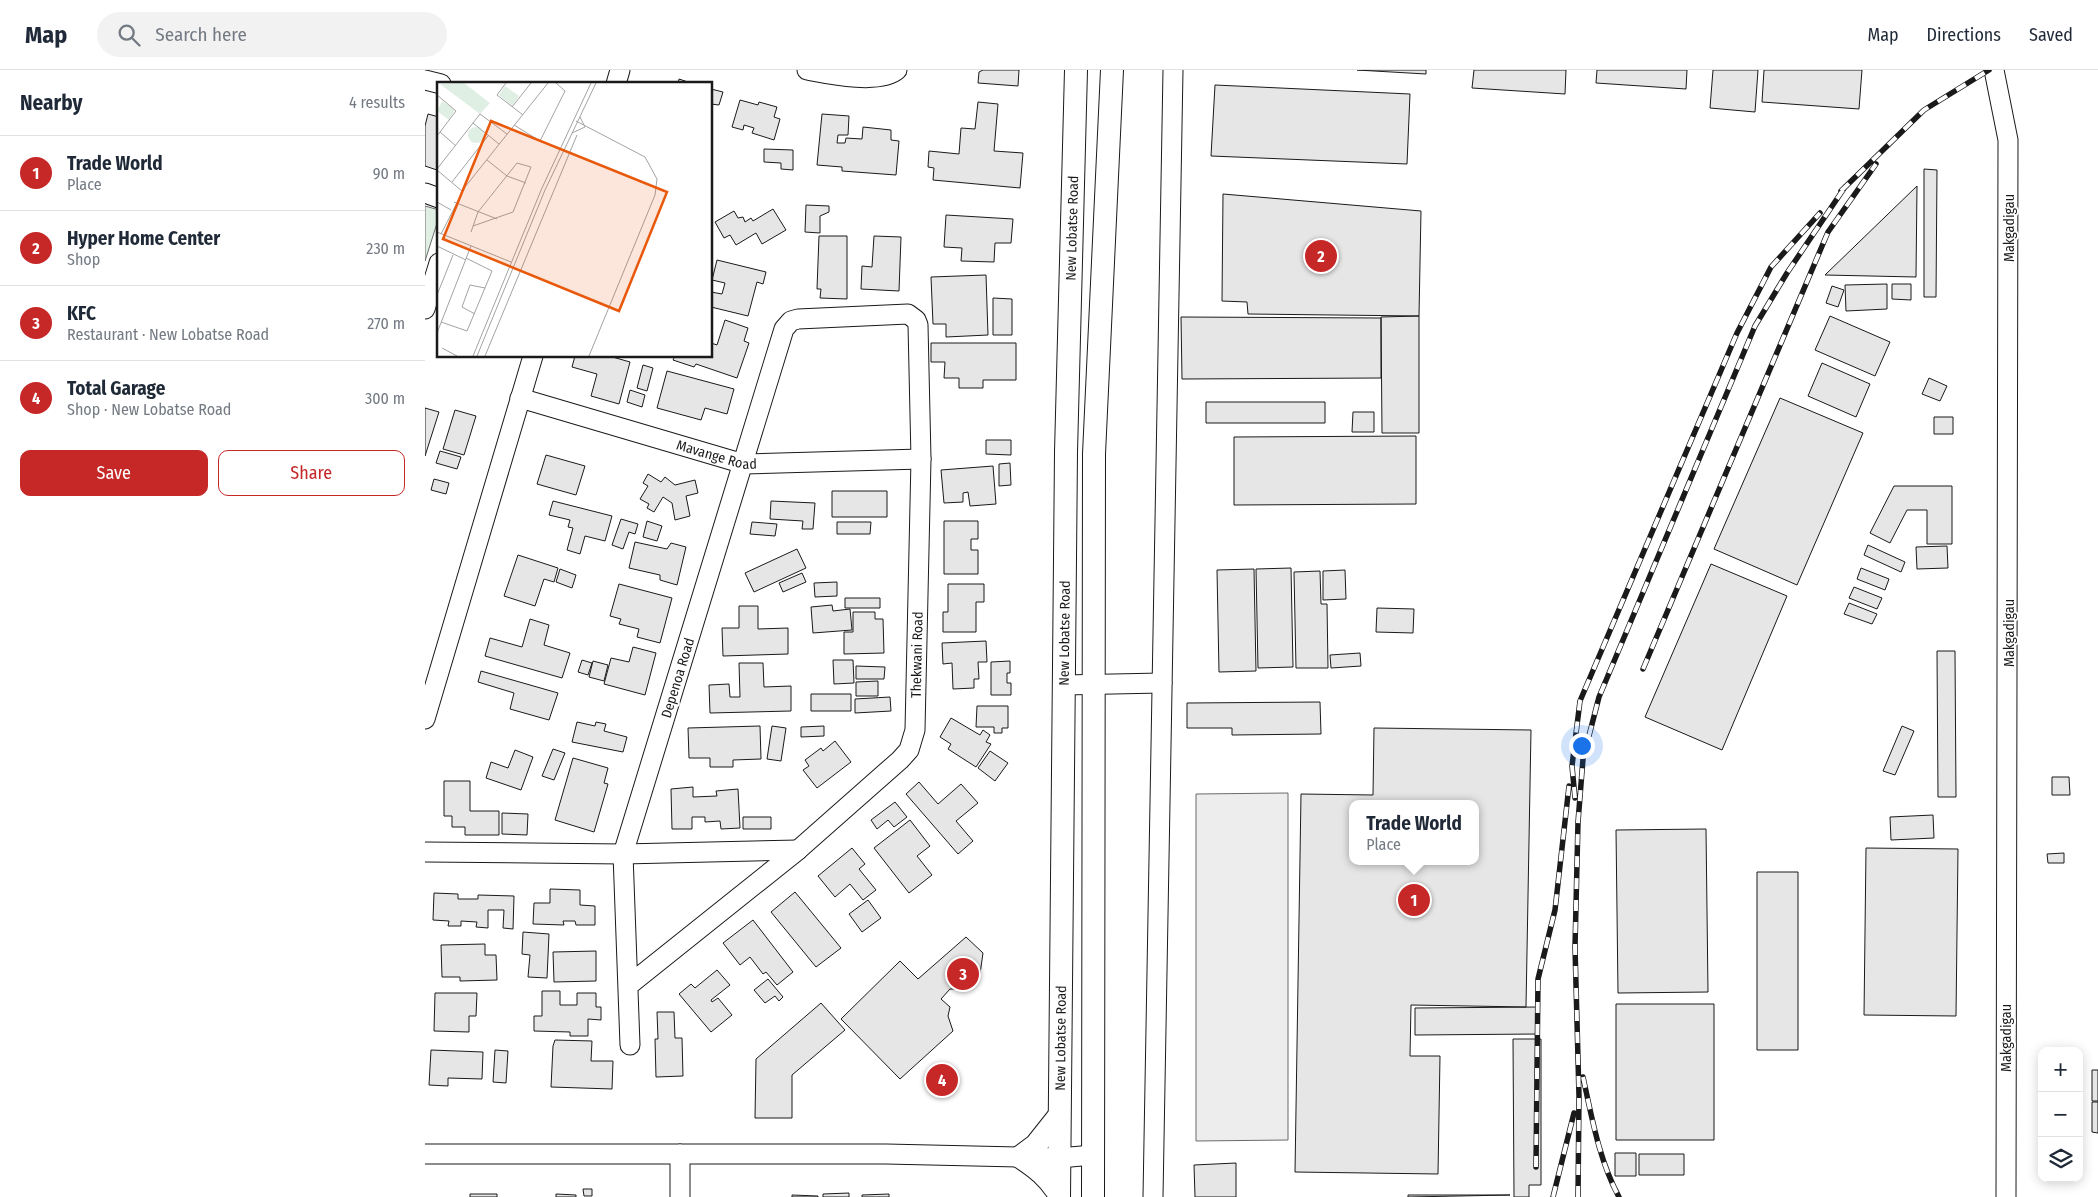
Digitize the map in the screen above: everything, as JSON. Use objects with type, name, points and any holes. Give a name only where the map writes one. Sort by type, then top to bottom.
[{"type":"main road","name":"New Lobatse Road","points":[[1059,1196],[1066,452],[1076,70]]},
{"type":"main road","points":[[1093,1197],[1094,454],[1113,70]]},
{"type":"main road","points":[[1061,916],[1093,915]]},
{"type":"main road","points":[[1059,1116],[1053,1126],[1036,1145],[1020,1157],[1050,1179],[1059,1196]]},
{"type":"street","points":[[807,70],[846,76],[888,76],[897,70]]},
{"type":"street","points":[[1153,1197],[1173,70]]},
{"type":"street","name":"Makgadigau","points":[[1994,70],[2008,149],[2006,1197]]},
{"type":"street","points":[[425,193],[437,197]]},
{"type":"street","points":[[425,309],[437,270]]},
{"type":"street","name":"Thekwani Road","points":[[629,984],[798,850],[900,760],[913,741],[915,730],[921,459],[916,320],[903,313],[791,321]]},
{"type":"street","name":"Depenoa Road","points":[[630,1045],[623,854],[784,329],[791,321]]},
{"type":"street","points":[[425,719],[532,358]]},
{"type":"street","name":"Mavange Road","points":[[520,398],[743,464],[921,459]]},
{"type":"street","points":[[1064,685],[1162,683]]},
{"type":"street","points":[[425,852],[623,854],[798,850]]},
{"type":"street","points":[[425,1154],[886,1154],[1059,1158],[1093,1155]]},
{"type":"street","points":[[680,1154],[680,1197]]},
{"type":"green space","points":[[425,206],[437,209],[437,223],[425,261]]},
{"type":"shaded area","points":[[1288,793],[1288,1140],[1196,1141],[1196,794]]},
{"type":"building","points":[[983,70],[1019,70],[1018,86],[978,83],[979,72]]},
{"type":"building","points":[[1357,70],[1426,70],[1426,74]]},
{"type":"building","points":[[1474,70],[1566,70],[1565,94],[1472,88]]},
{"type":"building","points":[[1597,70],[1687,70],[1686,89],[1596,83]]},
{"type":"building","points":[[1713,70],[1758,70],[1755,112],[1710,108]]},
{"type":"building","points":[[1764,70],[1862,70],[1859,109],[1762,102]]},
{"type":"building","points":[[1215,85],[1410,94],[1407,164],[1211,156]]},
{"type":"building","points":[[713,90],[723,92],[719,105],[713,104]]},
{"type":"building","points":[[740,100],[758,105],[759,102],[777,107],[774,117],[780,119],[774,140],[752,133],[754,128],[744,125],[743,130],[732,127]]},
{"type":"building","points":[[978,102],[998,104],[994,151],[1023,153],[1020,188],[933,180],[934,168],[928,167],[929,151],[959,154],[961,128],[975,129]]},
{"type":"building","points":[[428,114],[437,116],[437,170],[425,166],[425,126]]},
{"type":"building","points":[[822,114],[849,116],[848,135],[838,135],[837,143],[845,143],[846,138],[862,139],[863,127],[891,130],[891,140],[899,141],[896,175],[842,171],[842,167],[817,165]]},
{"type":"building","points":[[764,149],[793,150],[793,170],[781,169],[781,163],[764,162]]},
{"type":"building","points":[[1924,169],[1937,170],[1936,297],[1924,297]]},
{"type":"building","points":[[1917,186],[1916,277],[1825,275]]},
{"type":"building","points":[[1223,194],[1421,211],[1419,316],[1248,314],[1247,302],[1222,301]]},
{"type":"building","points":[[806,205],[829,206],[829,212],[820,216],[820,233],[805,232]]},
{"type":"building","points":[[773,209],[786,230],[762,244],[756,233],[736,245],[730,235],[724,238],[715,222],[734,211],[738,218],[743,217],[745,222],[751,218],[753,221]]},
{"type":"building","points":[[946,215],[1013,219],[1011,243],[995,243],[994,262],[961,261],[962,248],[944,247]]},
{"type":"building","points":[[819,236],[847,236],[847,299],[820,298],[821,289],[817,289]]},
{"type":"building","points":[[874,236],[901,237],[899,291],[861,289],[862,266],[872,267]]},
{"type":"building","points":[[717,260],[766,272],[763,284],[757,282],[748,316],[713,307],[713,292],[722,294],[725,283],[713,280]]},
{"type":"building","points":[[986,275],[988,335],[946,337],[946,324],[933,324],[931,277]]},
{"type":"building","points":[[1887,284],[1887,309],[1846,311],[1845,285]]},
{"type":"building","points":[[1892,284],[1911,284],[1911,300],[1892,299]]},
{"type":"building","points":[[1832,286],[1844,290],[1838,307],[1826,303]]},
{"type":"building","points":[[993,298],[1012,299],[1012,335],[993,335]]},
{"type":"building","points":[[1419,316],[1419,433],[1382,433],[1381,317]]},
{"type":"building","points":[[1830,316],[1890,342],[1875,376],[1815,350]]},
{"type":"building","points":[[1181,317],[1381,318],[1381,378],[1182,379]]},
{"type":"building","points":[[725,320],[748,328],[744,341],[749,343],[737,378],[696,364],[694,367],[673,360],[674,358],[713,358],[713,344],[717,345]]},
{"type":"building","points":[[931,343],[1016,343],[1016,380],[983,380],[983,388],[959,388],[959,378],[944,378],[945,362],[931,362]]},
{"type":"building","points":[[574,358],[616,358],[630,362],[619,404],[591,396],[597,374],[572,367]]},
{"type":"building","points":[[1822,363],[1870,384],[1856,417],[1808,396]]},
{"type":"building","points":[[643,365],[653,368],[647,391],[637,388]]},
{"type":"building","points":[[667,371],[734,389],[727,414],[705,408],[701,420],[657,408]]},
{"type":"building","points":[[1929,378],[1947,386],[1940,401],[1922,394]]},
{"type":"building","points":[[630,390],[645,395],[642,407],[627,402]]},
{"type":"building","points":[[1780,398],[1863,433],[1797,585],[1714,549]]},
{"type":"building","points":[[1206,402],[1325,402],[1325,423],[1206,423]]},
{"type":"building","points":[[425,408],[439,412],[425,456]]},
{"type":"building","points":[[455,410],[476,416],[464,455],[443,449]]},
{"type":"building","points":[[1353,412],[1374,412],[1374,432],[1352,432]]},
{"type":"building","points":[[1934,417],[1953,417],[1953,434],[1934,434]]},
{"type":"building","points":[[1416,436],[1416,504],[1234,505],[1234,437]]},
{"type":"building","points":[[986,440],[1011,440],[1011,455],[986,454]]},
{"type":"building","points":[[440,451],[461,457],[457,469],[436,463]]},
{"type":"building","points":[[546,455],[585,466],[576,495],[537,484]]},
{"type":"building","points":[[1010,463],[1011,485],[999,486],[999,464]]},
{"type":"building","points":[[993,466],[996,504],[970,506],[968,492],[963,493],[963,502],[944,503],[941,470]]},
{"type":"building","points":[[648,474],[661,482],[665,477],[675,485],[695,480],[698,493],[686,496],[690,516],[675,520],[672,503],[663,497],[654,512],[647,508],[649,504],[640,499],[648,486],[643,483]]},
{"type":"building","points":[[434,479],[449,483],[446,494],[431,490]]},
{"type":"building","points":[[1894,486],[1952,486],[1952,544],[1927,544],[1927,510],[1907,510],[1890,543],[1870,533]]},
{"type":"building","points":[[832,491],[887,491],[887,517],[832,517]]},
{"type":"building","points":[[553,501],[612,516],[605,541],[585,536],[580,554],[567,550],[573,528],[568,527],[570,520],[549,515]]},
{"type":"building","points":[[771,501],[815,503],[813,529],[802,529],[803,521],[770,519]]},
{"type":"building","points":[[621,519],[638,524],[635,534],[629,532],[623,549],[612,545]]},
{"type":"building","points":[[647,521],[662,526],[657,541],[643,537]]},
{"type":"building","points":[[944,521],[978,521],[978,539],[971,539],[971,550],[978,550],[978,574],[944,574]]},
{"type":"building","points":[[752,522],[777,524],[775,536],[750,534]]},
{"type":"building","points":[[837,522],[871,522],[870,534],[837,534]]},
{"type":"building","points":[[635,542],[667,549],[671,543],[686,547],[677,585],[660,580],[660,575],[629,568]]},
{"type":"building","points":[[1868,545],[1905,562],[1901,572],[1864,555]]},
{"type":"building","points":[[1947,546],[1948,568],[1917,569],[1916,547]]},
{"type":"building","points":[[797,549],[806,568],[754,592],[745,573]]},
{"type":"building","points":[[518,555],[558,568],[554,582],[544,579],[535,606],[504,596]]},
{"type":"building","points":[[1711,564],[1787,596],[1722,750],[1645,717]]},
{"type":"building","points":[[1291,568],[1293,667],[1258,668],[1256,569]]},
{"type":"building","points":[[1861,568],[1889,579],[1885,590],[1857,579]]},
{"type":"building","points":[[560,569],[576,575],[572,588],[556,582]]},
{"type":"building","points":[[1254,569],[1256,671],[1219,672],[1217,570]]},
{"type":"building","points":[[1345,570],[1346,599],[1323,600],[1323,571]]},
{"type":"building","points":[[1320,571],[1321,604],[1327,604],[1328,668],[1296,668],[1294,572]]},
{"type":"building","points":[[802,573],[806,582],[783,592],[779,583]]},
{"type":"building","points":[[837,582],[837,596],[815,597],[814,583]]},
{"type":"building","points":[[619,584],[672,598],[660,643],[637,637],[639,629],[619,624],[621,619],[610,616]]},
{"type":"building","points":[[948,584],[984,584],[984,602],[976,602],[976,632],[943,632],[943,612],[948,612]]},
{"type":"building","points":[[1854,587],[1882,598],[1877,609],[1849,598]]},
{"type":"building","points":[[845,598],[880,598],[880,608],[845,608]]},
{"type":"building","points":[[1849,603],[1877,614],[1872,624],[1844,614]]},
{"type":"building","points":[[832,605],[833,611],[850,609],[852,630],[813,633],[811,607]]},
{"type":"building","points":[[739,606],[758,606],[758,629],[788,628],[788,654],[723,656],[722,628],[739,628]]},
{"type":"building","points":[[1377,608],[1414,609],[1413,633],[1376,632]]},
{"type":"building","points":[[853,612],[875,612],[875,619],[883,619],[884,653],[844,654],[844,632],[853,632]]},
{"type":"building","points":[[530,619],[549,625],[544,645],[570,653],[562,678],[485,656],[490,638],[522,647]]},
{"type":"building","points":[[986,641],[987,662],[978,662],[979,679],[974,679],[974,688],[953,689],[952,663],[943,664],[942,643]]},
{"type":"building","points":[[633,647],[656,653],[645,695],[604,684],[611,658],[629,662]]},
{"type":"building","points":[[1937,651],[1955,651],[1956,797],[1938,797]]},
{"type":"building","points":[[1360,653],[1361,666],[1331,668],[1330,655]]},
{"type":"building","points":[[582,660],[592,663],[588,675],[578,672]]},
{"type":"building","points":[[833,660],[853,660],[854,683],[834,684]]},
{"type":"building","points":[[593,661],[608,665],[604,681],[589,677]]},
{"type":"building","points":[[1010,661],[1010,673],[1007,673],[1007,683],[1011,683],[1011,695],[991,695],[991,662]]},
{"type":"building","points":[[739,663],[763,663],[764,687],[791,686],[791,711],[710,713],[709,685],[729,684],[730,697],[740,697]]},
{"type":"building","points":[[856,666],[885,667],[884,679],[856,679]]},
{"type":"building","points":[[481,671],[558,693],[549,720],[510,709],[514,693],[478,682]]},
{"type":"building","points":[[878,681],[878,696],[856,696],[856,682]]},
{"type":"building","points":[[811,694],[851,694],[851,711],[811,711]]},
{"type":"building","points":[[890,697],[891,711],[855,713],[855,699]]},
{"type":"building","points":[[1320,702],[1321,734],[1232,735],[1232,728],[1187,728],[1187,703]]},
{"type":"building","points":[[977,706],[1008,706],[1008,728],[1002,728],[1002,733],[994,733],[994,727],[976,727]]},
{"type":"building","points":[[951,718],[980,735],[983,730],[990,735],[986,742],[991,744],[976,767],[948,749],[951,744],[940,737]]},
{"type":"building","points":[[577,722],[595,726],[596,722],[606,724],[604,731],[627,737],[623,752],[572,742]]},
{"type":"building","points":[[760,726],[761,759],[733,760],[733,767],[710,767],[710,758],[689,758],[688,728]]},
{"type":"building","points":[[772,726],[786,728],[781,761],[767,759]]},
{"type":"building","points":[[824,726],[824,736],[801,737],[801,727]]},
{"type":"building","points":[[1902,726],[1914,731],[1895,775],[1883,771]]},
{"type":"building","points":[[1374,728],[1531,730],[1526,1007],[1411,1005],[1410,1056],[1440,1056],[1438,1174],[1295,1172],[1301,794],[1373,795]]},
{"type":"building","points":[[835,741],[851,762],[817,788],[803,770],[809,766],[805,760],[821,748],[823,751]]},
{"type":"building","points":[[553,749],[565,753],[554,780],[542,776]]},
{"type":"building","points":[[515,750],[533,757],[521,790],[486,778],[491,762],[508,768]]},
{"type":"building","points":[[990,751],[1008,763],[995,781],[978,768]]},
{"type":"building","points":[[573,758],[608,768],[604,783],[608,784],[594,832],[555,820]]},
{"type":"building","points":[[2052,777],[2069,777],[2070,795],[2052,795]]},
{"type":"building","points":[[444,781],[470,781],[470,811],[499,811],[499,835],[465,835],[465,827],[452,827],[452,816],[444,816]]},
{"type":"building","points":[[919,782],[938,804],[961,784],[978,803],[956,821],[973,841],[958,854],[906,794]]},
{"type":"building","points":[[693,787],[693,797],[717,796],[716,791],[738,789],[740,828],[721,829],[720,821],[705,822],[705,817],[692,817],[692,829],[672,829],[671,789]]},
{"type":"building","points":[[895,802],[907,817],[894,827],[888,820],[877,829],[871,820]]},
{"type":"building","points":[[502,813],[528,814],[527,835],[502,834]]},
{"type":"building","points":[[1933,815],[1934,838],[1891,840],[1890,817]]},
{"type":"building","points":[[743,817],[771,817],[771,829],[743,829]]},
{"type":"building","points":[[910,820],[930,846],[917,856],[932,875],[909,893],[874,848]]},
{"type":"building","points":[[1706,829],[1708,992],[1618,993],[1616,830]]},
{"type":"building","points":[[852,848],[865,864],[859,869],[876,890],[863,900],[850,884],[835,897],[818,876]]},
{"type":"building","points":[[1866,848],[1958,849],[1956,1016],[1864,1015]]},
{"type":"building","points":[[2064,853],[2064,863],[2048,863],[2047,854]]},
{"type":"building","points":[[1757,872],[1798,872],[1798,1050],[1757,1050]]},
{"type":"building","points":[[550,889],[580,890],[580,905],[595,906],[595,925],[576,925],[575,921],[563,921],[564,925],[533,924],[534,903],[550,903]]},
{"type":"building","points":[[795,892],[841,948],[816,967],[771,912]]},
{"type":"building","points":[[434,893],[458,894],[458,899],[478,899],[478,895],[514,896],[513,929],[503,928],[504,910],[488,910],[488,928],[476,927],[477,922],[461,921],[461,926],[448,926],[449,921],[433,920]]},
{"type":"building","points":[[868,900],[881,918],[862,932],[849,914]]},
{"type":"building","points":[[753,920],[793,972],[777,985],[766,972],[763,974],[750,957],[740,965],[723,943]]},
{"type":"building","points":[[523,932],[549,934],[547,978],[528,977],[530,955],[522,954]]},
{"type":"building","points":[[966,937],[983,953],[980,974],[967,989],[950,989],[941,999],[950,1007],[948,1016],[953,1031],[900,1079],[841,1019],[900,961],[918,979]]},
{"type":"building","points":[[485,944],[485,955],[496,955],[497,980],[460,981],[460,977],[442,977],[441,945]]},
{"type":"building","points":[[596,951],[596,981],[554,982],[553,952]]},
{"type":"building","points":[[717,970],[730,985],[711,1000],[712,1002],[718,998],[732,1015],[711,1032],[679,994],[691,984],[695,988]]},
{"type":"building","points":[[768,979],[783,997],[779,1001],[775,996],[765,1003],[754,990]]},
{"type":"building","points":[[542,991],[560,991],[560,1005],[577,1005],[577,993],[596,993],[596,1007],[601,1007],[601,1020],[588,1019],[588,1036],[570,1036],[570,1032],[534,1031],[534,1016],[542,1016]]},
{"type":"building","points":[[435,993],[477,993],[476,1016],[469,1016],[469,1032],[434,1031]]},
{"type":"building","points":[[821,1003],[845,1030],[792,1075],[792,1118],[755,1118],[756,1059]]},
{"type":"building","points":[[1616,1004],[1714,1004],[1714,1140],[1616,1140]]},
{"type":"building","points":[[1539,1007],[1539,1034],[1415,1035],[1415,1008]]},
{"type":"building","points":[[657,1012],[674,1012],[675,1038],[682,1038],[683,1076],[656,1077],[655,1039],[658,1039]]},
{"type":"building","points":[[1513,1039],[1541,1039],[1541,1185],[1529,1185],[1529,1197],[1514,1197]]},
{"type":"building","points":[[555,1040],[592,1041],[591,1061],[613,1061],[612,1089],[551,1087]]},
{"type":"building","points":[[431,1050],[483,1052],[482,1079],[448,1078],[448,1086],[429,1085]]},
{"type":"building","points":[[495,1050],[508,1051],[506,1083],[493,1082]]},
{"type":"building","points":[[2092,1070],[2098,1070],[2098,1101],[2092,1101]]},
{"type":"building","points":[[2092,1102],[2098,1102],[2098,1133],[2092,1132]]},
{"type":"building","points":[[1615,1153],[1636,1153],[1636,1176],[1615,1176]]},
{"type":"building","points":[[1639,1154],[1684,1154],[1684,1175],[1639,1175]]},
{"type":"building","points":[[1236,1163],[1236,1197],[1195,1197],[1194,1165]]},
{"type":"building","points":[[583,1189],[592,1189],[592,1196],[584,1196]]},
{"type":"building","points":[[849,1193],[849,1197],[823,1197],[823,1194]]},
{"type":"building","points":[[470,1194],[497,1194],[497,1197],[470,1197]]},
{"type":"building","points":[[556,1194],[576,1195],[576,1197],[556,1197]]},
{"type":"building","points":[[889,1194],[889,1197],[862,1197],[862,1195]]},
{"type":"building","points":[[792,1195],[818,1196],[818,1197],[792,1197]]},
{"type":"building","points":[[1408,1195],[1510,1195],[1408,1197]]},
{"type":"railway","points":[[1841,191],[1924,110],[1989,70]]},
{"type":"railway","points":[[1643,669],[1828,232],[1876,164]]},
{"type":"railway","points":[[1578,1197],[1579,1096],[1575,947],[1578,822],[1583,759],[1599,697],[1755,326],[1787,273],[1845,187]]},
{"type":"railway","points":[[1575,798],[1572,766],[1580,701],[1737,333],[1771,267],[1820,213]]},
{"type":"railway","points":[[1536,1167],[1538,979],[1555,910],[1569,786]]},
{"type":"railway","points":[[1583,1077],[1601,1154],[1619,1197]]},
{"type":"railway","points":[[1553,1197],[1574,1113]]},
{"type":"place","name":"Hyper Home Center","points":[[1321,256]]},
{"type":"place","name":"Trade World","points":[[1414,900]]},
{"type":"place","name":"KFC","points":[[963,974]]},
{"type":"place","name":"Total Garage","points":[[942,1080]]}]
